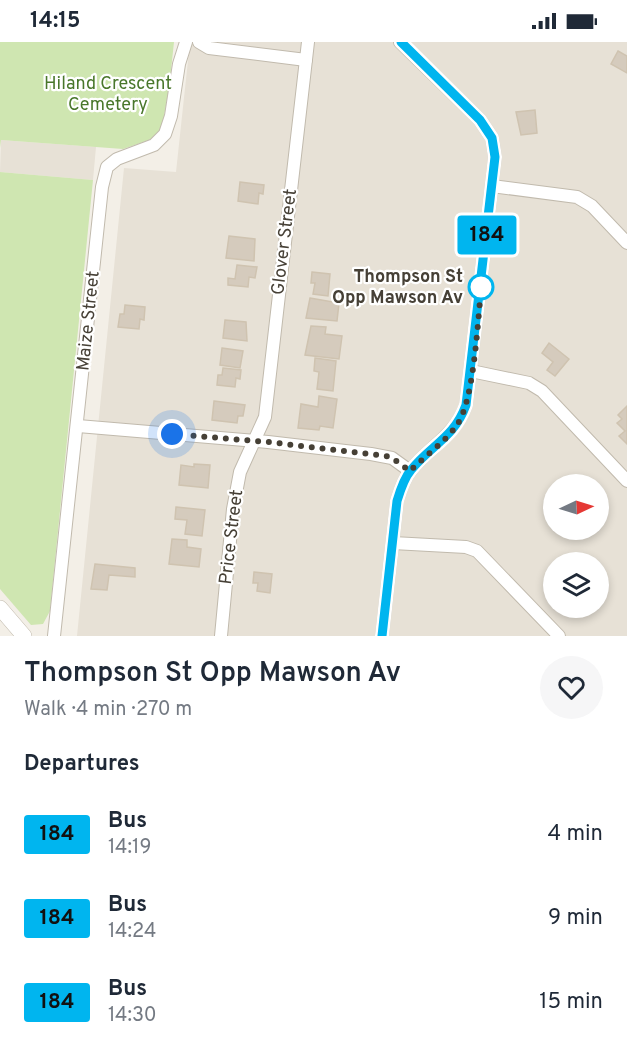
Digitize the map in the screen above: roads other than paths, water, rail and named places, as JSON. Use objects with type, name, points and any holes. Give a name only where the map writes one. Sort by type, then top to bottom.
[{"type":"street","name":"Maize Street","points":[[54,636],[102,187],[107,167],[117,159],[154,144],[165,134],[171,116],[179,64],[186,42]]},
{"type":"street","points":[[199,42],[209,48],[306,60]]},
{"type":"street","name":"Glover Street","points":[[254,441],[265,417],[308,42]]},
{"type":"street","points":[[382,636],[397,501],[410,471],[456,427],[466,405],[492,186],[494,146],[486,128],[465,104],[400,42]]},
{"type":"street","points":[[492,186],[577,197],[592,206],[627,243]]},
{"type":"street","points":[[471,371],[529,383],[542,391],[627,481]]},
{"type":"street","points":[[78,426],[254,441],[386,456],[410,471]]},
{"type":"street","name":"Price Street","points":[[221,636],[233,509],[240,472],[254,441]]},
{"type":"street","points":[[393,543],[466,548],[477,551],[559,636]]},
{"type":"street","points":[[0,608],[24,636]]},
{"type":"place","name":"Thompson St Opp Mawson Av","points":[[481,287]]},
{"type":"park label","name":"Hiland Crescent Cemetery","points":[[108,94]]}]
